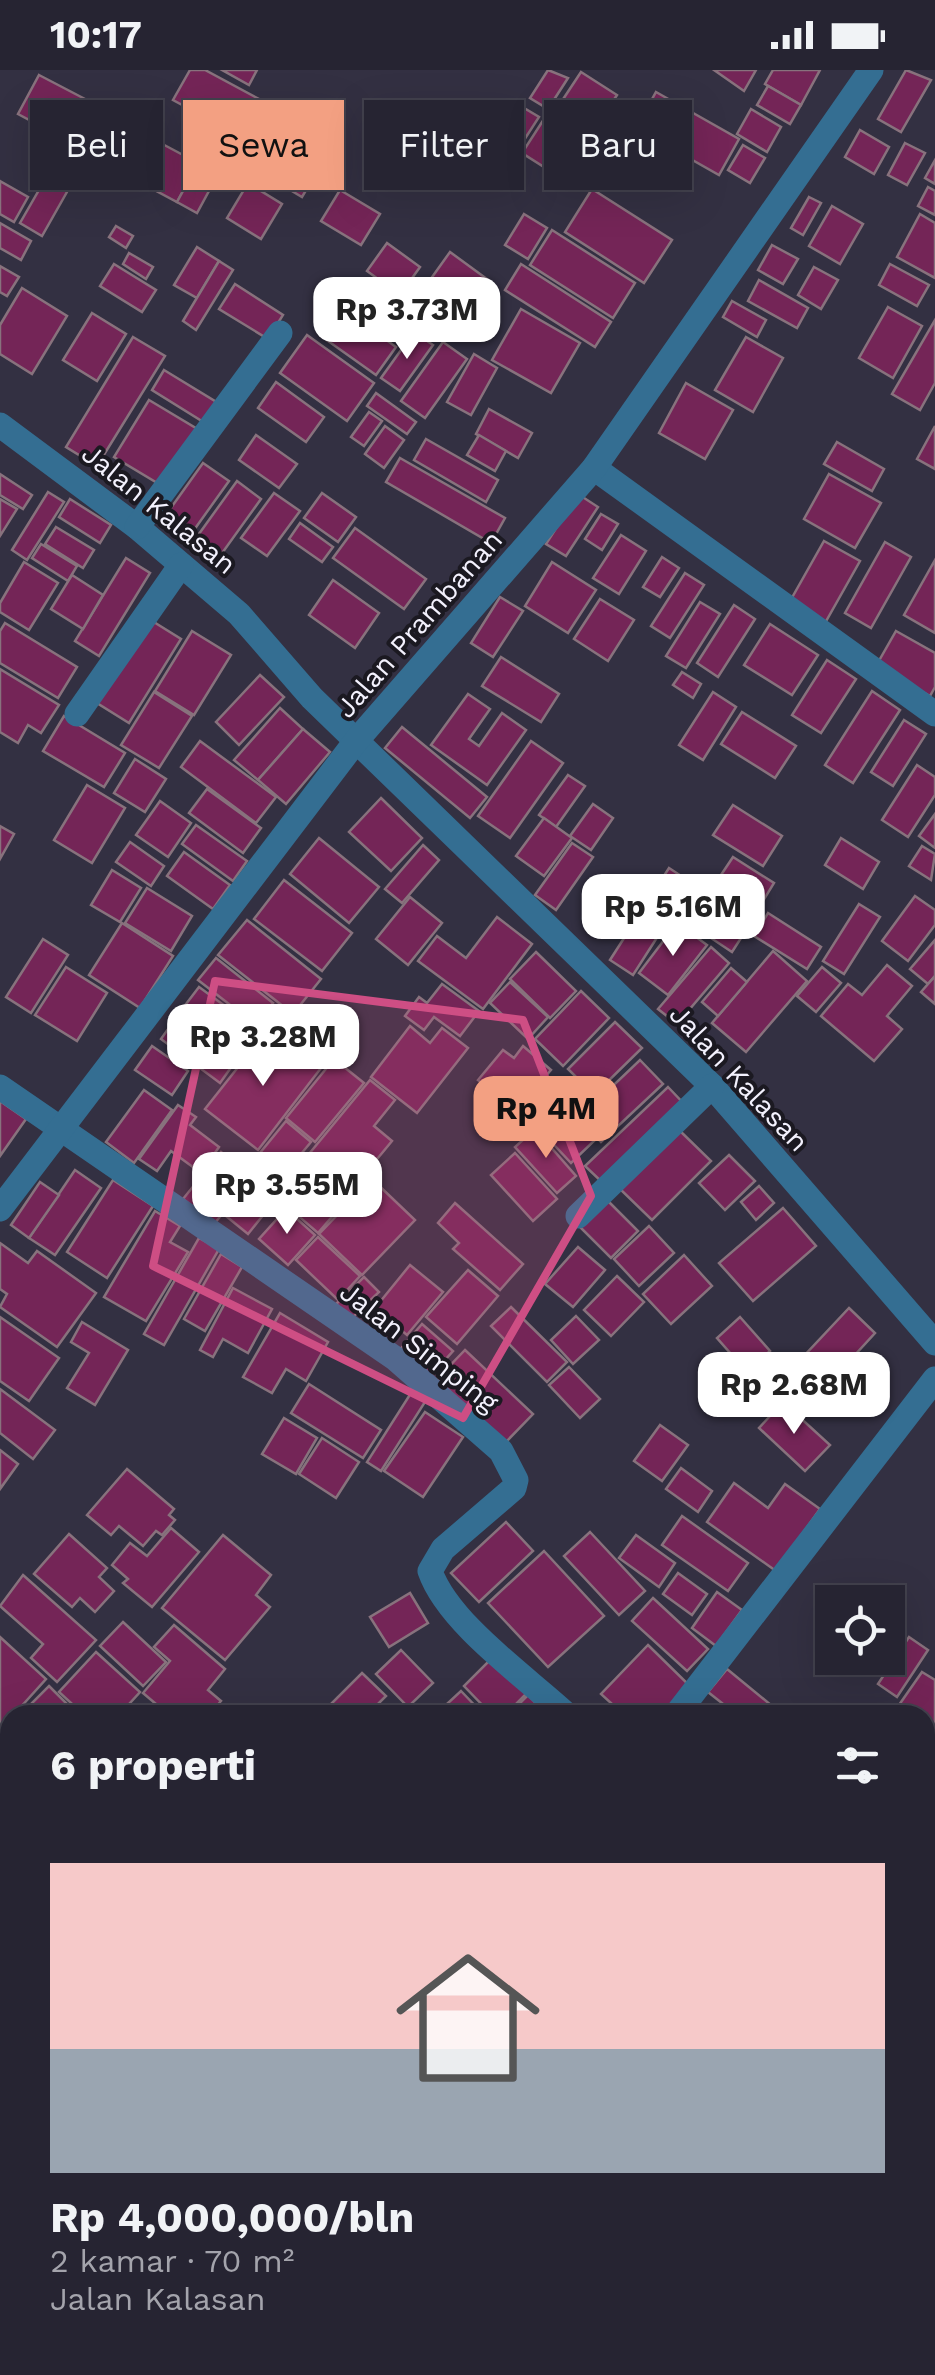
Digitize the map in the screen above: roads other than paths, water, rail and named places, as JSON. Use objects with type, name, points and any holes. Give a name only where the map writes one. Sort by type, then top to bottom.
[{"type":"street","name":"Jalan Prambanan","points":[[0,1209],[356,742],[594,468],[871,70]]},
{"type":"street","points":[[136,526],[280,333]]},
{"type":"street","name":"Jalan Kalasan","points":[[0,424],[136,526],[240,614],[356,742],[712,1086],[935,1343]]},
{"type":"street","points":[[594,468],[935,714]]},
{"type":"street","points":[[77,714],[180,565]]},
{"type":"street","name":"Jalan Simping","points":[[0,1086],[396,1359],[500,1451],[516,1480],[514,1488],[432,1561],[430,1571],[454,1611],[555,1705]]},
{"type":"street","points":[[578,1216],[712,1086]]},
{"type":"street","points":[[684,1705],[935,1380]]}]
